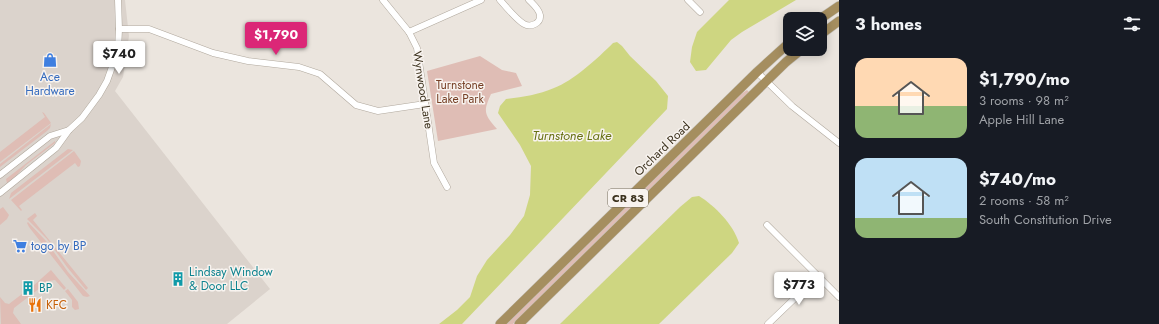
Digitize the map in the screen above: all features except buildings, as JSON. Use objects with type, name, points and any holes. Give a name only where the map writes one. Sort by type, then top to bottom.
[{"type":"main road","points":[[827,14],[839,6]]},
{"type":"main road","points":[[827,30],[839,21]]},
{"type":"main road","name":"Orchard Road","points":[[500,324],[757,72],[783,48]]},
{"type":"main road","name":"Orchard Road","points":[[519,324],[766,81],[793,56]]},
{"type":"street","points":[[0,194],[56,148],[69,130],[82,118],[92,105],[107,81],[118,50],[118,0]]},
{"type":"street","name":"Wynwood Lane","points":[[382,0],[409,32],[417,48],[434,163],[447,187]]},
{"type":"street","points":[[409,32],[481,0]]},
{"type":"street","points":[[500,0],[523,24],[529,26],[535,24],[539,19],[540,14],[528,0]]},
{"type":"street","points":[[688,0],[700,12]]},
{"type":"street","points":[[119,29],[149,29],[214,53],[248,61],[300,67],[320,74],[356,105],[378,111],[425,104]]},
{"type":"street","points":[[757,72],[792,106],[839,143]]},
{"type":"street","points":[[0,175],[50,136],[69,130]]},
{"type":"street","points":[[767,225],[839,297]]},
{"type":"street","points":[[768,324],[818,276]]},
{"type":"shaded area","points":[[0,0],[125,0],[129,36],[123,77],[115,91],[270,289],[227,324],[0,324]]},
{"type":"green space","name":"Turnstone Lake Park","points":[[480,56],[502,70],[516,73],[522,86],[491,94],[486,113],[489,120],[497,129],[438,141],[427,71]]},
{"type":"green space","points":[[747,90],[749,92],[513,324],[506,324],[741,94]]},
{"type":"green space","points":[[42,112],[51,123],[0,162],[0,152],[45,117]]},
{"type":"green space","points":[[51,124],[47,131],[0,167],[0,164]]},
{"type":"green space","points":[[55,141],[55,143],[26,165],[9,183],[7,183],[6,179]]},
{"type":"green space","points":[[68,149],[73,150],[9,199],[11,193]]},
{"type":"green space","points":[[74,151],[81,161],[80,166],[78,167],[75,163],[19,206],[22,210],[21,211],[11,200]]},
{"type":"green space","points":[[3,207],[9,215],[0,225],[0,209]]},
{"type":"green space","points":[[35,213],[37,216],[33,220],[88,288],[86,290],[47,239],[27,219]]},
{"type":"green space","points":[[28,222],[46,241],[68,272],[90,296],[83,296],[29,227]]},
{"type":"green space","points":[[51,270],[66,288],[64,290],[55,280],[49,281],[14,308],[13,313],[21,324],[1,324],[0,297],[5,303],[9,304],[22,294],[24,296],[34,289],[33,286]]},
{"type":"green space","points":[[68,289],[78,302],[79,309],[75,310],[72,307],[72,300],[65,291]]},
{"type":"water","points":[[729,0],[796,0],[742,32],[731,40],[706,70],[696,71],[690,62],[692,47],[697,32]]},
{"type":"water","name":"Turnstone Lake","points":[[617,42],[656,81],[668,96],[667,109],[462,324],[439,324],[457,310],[470,297],[477,276],[487,260],[510,235],[524,216],[530,195],[531,166],[520,145],[498,113],[500,106],[506,99],[536,94],[561,85],[585,68],[613,43]]},
{"type":"water","points":[[699,196],[723,216],[728,222],[739,243],[732,253],[659,324],[560,324],[680,207],[692,197]]},
{"type":"place","name":"Ace Hardware","points":[[50,60]]},
{"type":"place","name":"togo by BP","points":[[20,246]]},
{"type":"place","name":"Lindsay Window & Door LLC","points":[[178,279]]},
{"type":"place","name":"BP","points":[[28,288]]},
{"type":"place","name":"KFC","points":[[35,305]]}]
